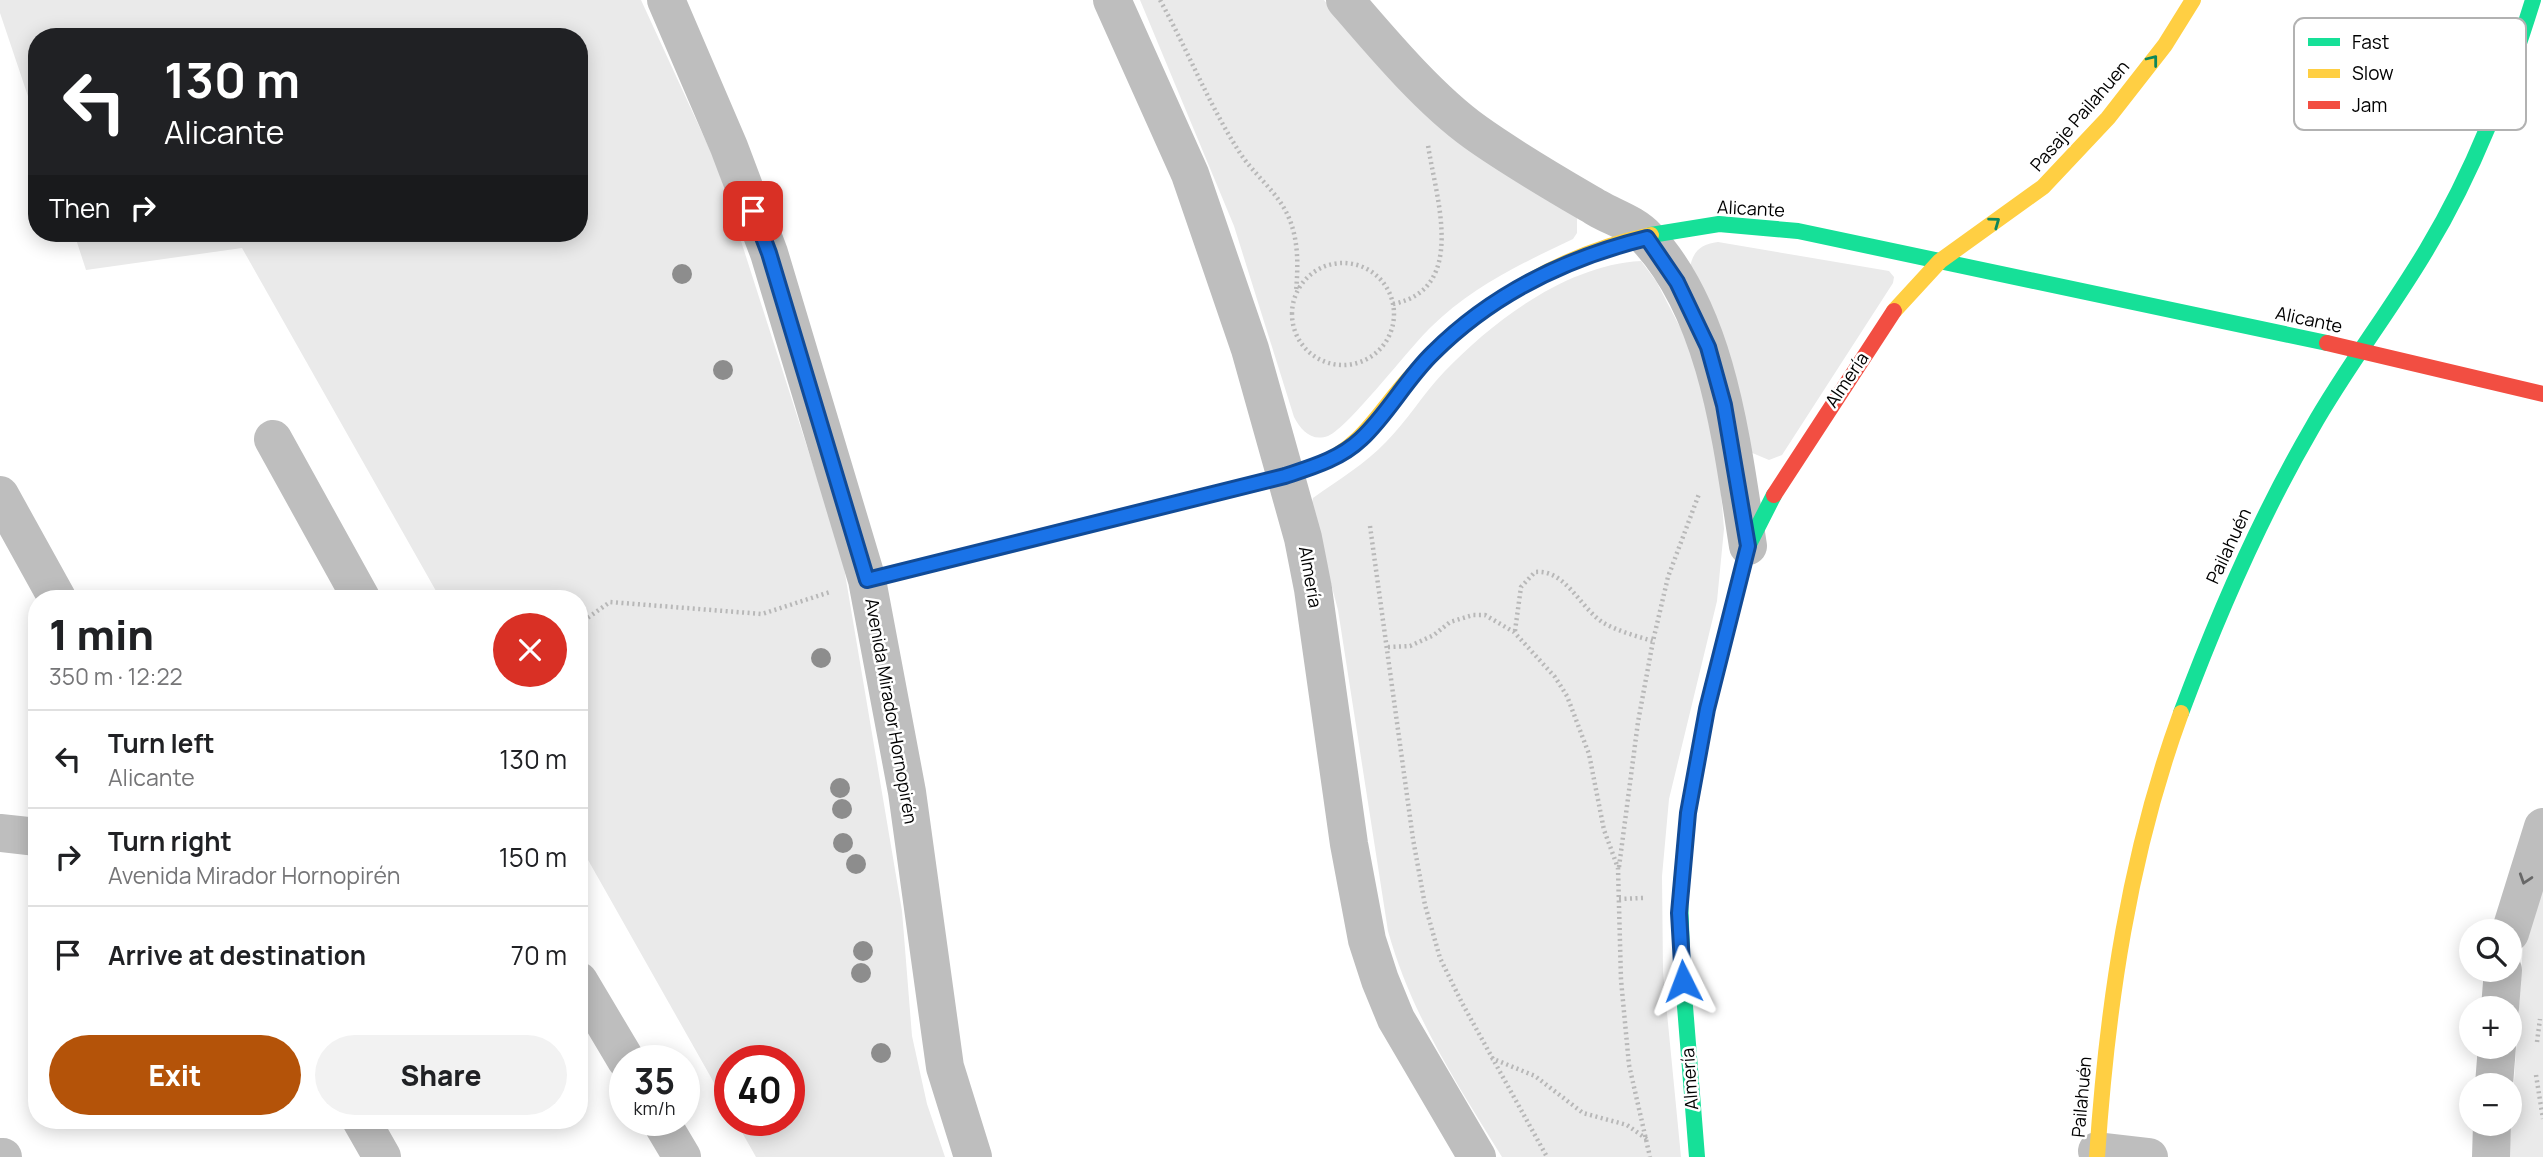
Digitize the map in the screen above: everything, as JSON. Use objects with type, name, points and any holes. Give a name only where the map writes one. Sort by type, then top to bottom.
[{"type":"street","name":"Avenida Mirador Hornopirén","points":[[666,0],[729,147],[769,253],[867,580],[907,792],[945,1067],[973,1157]]},
{"type":"street","name":"Almería","points":[[1112,0],[1190,174],[1250,349],[1285,476],[1313,589],[1349,844],[1367,940],[1396,1019],[1478,1157]]},
{"type":"street","name":"Almería","points":[[1345,0],[1429,90],[1474,131],[1560,186],[1630,224],[1647,238],[1677,282],[1708,347],[1724,405],[1748,546]]},
{"type":"street","name":"Pasaje Pailahuen","points":[[1940,261],[2043,187],[2108,118],[2165,45],[2193,0]]},
{"type":"street","name":"Pailahuén","points":[[2526,21],[2533,0]]},
{"type":"street","name":"Pailahuén","points":[[2097,1154],[2103,1071],[2141,847],[2199,663],[2247,553],[2285,477],[2359,351],[2434,237],[2487,130]]},
{"type":"street","name":"Alicante","points":[[867,580],[1285,476],[1339,455],[1361,439],[1401,386],[1435,351],[1501,298],[1573,259],[1696,227],[1744,225],[1798,231],[2359,351],[2543,394]]},
{"type":"street","name":"Almería","points":[[1697,1157],[1683,981],[1680,897],[1688,813],[1707,709],[1748,546],[1776,491],[1852,372],[1900,302],[1940,261]]},
{"type":"street","points":[[273,439],[356,590]]},
{"type":"street","points":[[0,495],[14,549],[50,590]]},
{"type":"street","points":[[2514,919],[2543,827]]},
{"type":"street","points":[[0,832],[28,836]]},
{"type":"street","points":[[588,996],[617,1045]]},
{"type":"street","points":[[366,1129],[382,1157]]},
{"type":"street","points":[[670,1136],[682,1157]]},
{"type":"street","points":[[2491,1157],[2492,1136]]},
{"type":"street","points":[[2097,1154],[2149,1157]]},
{"type":"path","points":[[1160,0],[1224,128],[1289,216],[1297,242],[1296,292],[1291,318],[1300,342],[1318,359],[1343,366],[1356,364],[1378,351],[1392,329],[1393,304],[1382,281],[1372,272],[1348,263],[1336,263],[1312,272],[1296,292]]},
{"type":"path","points":[[1393,304],[1419,293],[1433,277],[1443,247],[1443,221],[1426,132],[1429,90]]},
{"type":"path","points":[[1650,1157],[1629,1065],[1621,980],[1618,868],[1638,722],[1653,642],[1668,577],[1703,483]]},
{"type":"path","points":[[1370,526],[1413,839],[1425,905],[1440,958],[1490,1057],[1547,1157]]},
{"type":"path","points":[[1514,632],[1521,587],[1535,572],[1548,571],[1557,576],[1602,621],[1653,642]]},
{"type":"path","points":[[588,618],[610,602],[762,614],[867,580]]},
{"type":"path","points":[[1388,647],[1410,646],[1434,635],[1450,622],[1473,615],[1499,620],[1514,632],[1555,677],[1567,696],[1589,754],[1604,830],[1618,868]]},
{"type":"path","points":[[2537,1047],[2541,1013]]},
{"type":"path","points":[[1490,1057],[1535,1076],[1583,1113],[1627,1125],[1648,1140]]},
{"type":"path","points":[[2535,1071],[2543,1119]]},
{"type":"shaded area","points":[[0,0],[641,0],[716,163],[842,556],[902,911],[912,1036],[927,1104],[945,1157],[756,1157],[744,1136],[805,1136],[805,1045],[714,1045],[714,1083],[700,1058],[700,1045],[693,1045],[588,860],[588,590],[435,590],[242,248],[86,270],[77,242],[588,242],[588,28],[28,28],[28,96],[0,13]]},
{"type":"shaded area","points":[[1140,0],[1324,0],[1348,31],[1577,214],[1577,233],[1573,239],[1516,267],[1463,300],[1421,337],[1337,430],[1328,436],[1312,436],[1303,430],[1294,417],[1234,226]]},
{"type":"shaded area","points":[[1718,242],[1889,271],[1894,277],[1893,283],[1782,455],[1769,460],[1750,452],[1689,271],[1698,250]]},
{"type":"shaded area","points":[[1641,261],[1656,281],[1698,362],[1720,481],[1724,529],[1717,601],[1669,799],[1662,876],[1663,972],[1681,1157],[1502,1157],[1422,1020],[1388,931],[1338,610],[1311,507],[1313,498],[1378,450],[1444,372],[1485,333],[1509,315],[1559,284],[1613,265]]},
{"type":"shaded area","points":[[2543,871],[2543,1157],[2509,1157],[2510,1136],[2522,1136],[2522,1073],[2515,1073],[2516,1059],[2522,1059],[2522,996],[2520,996],[2523,946]]},
{"type":"traffic: fast","points":[[2526,22],[2533,0]]},
{"type":"traffic: fast","points":[[2181,713],[2240,568],[2274,497],[2340,382],[2413,272],[2444,219],[2486,130]]},
{"type":"traffic: fast","points":[[1651,235],[1719,224],[1798,231],[2327,343]]},
{"type":"traffic: fast","points":[[867,580],[1285,476],[1319,464]]},
{"type":"traffic: fast","points":[[1697,1157],[1683,981],[1680,897],[1688,813],[1707,709],[1748,546],[1774,495]]},
{"type":"traffic: slow","points":[[1894,311],[1940,261],[2043,187],[2108,118],[2165,45],[2193,0]]},
{"type":"traffic: slow","points":[[1319,464],[1349,447],[1361,436],[1414,373],[1465,325],[1493,304],[1553,269],[1584,255],[1651,235]]},
{"type":"traffic: slow","points":[[2097,1157],[2107,1044],[2123,932],[2147,821],[2181,713]]},
{"type":"traffic: jam","points":[[1774,495],[1894,311]]},
{"type":"traffic: jam","points":[[2327,343],[2543,394]]},
{"type":"route","points":[[753,211],[769,253],[867,580],[1285,476],[1318,465],[1339,455],[1361,439],[1401,386],[1435,351],[1501,298],[1536,276],[1573,259],[1647,238],[1677,282],[1708,347],[1724,405],[1748,546],[1707,709],[1688,813],[1679,913],[1683,981]]}]
